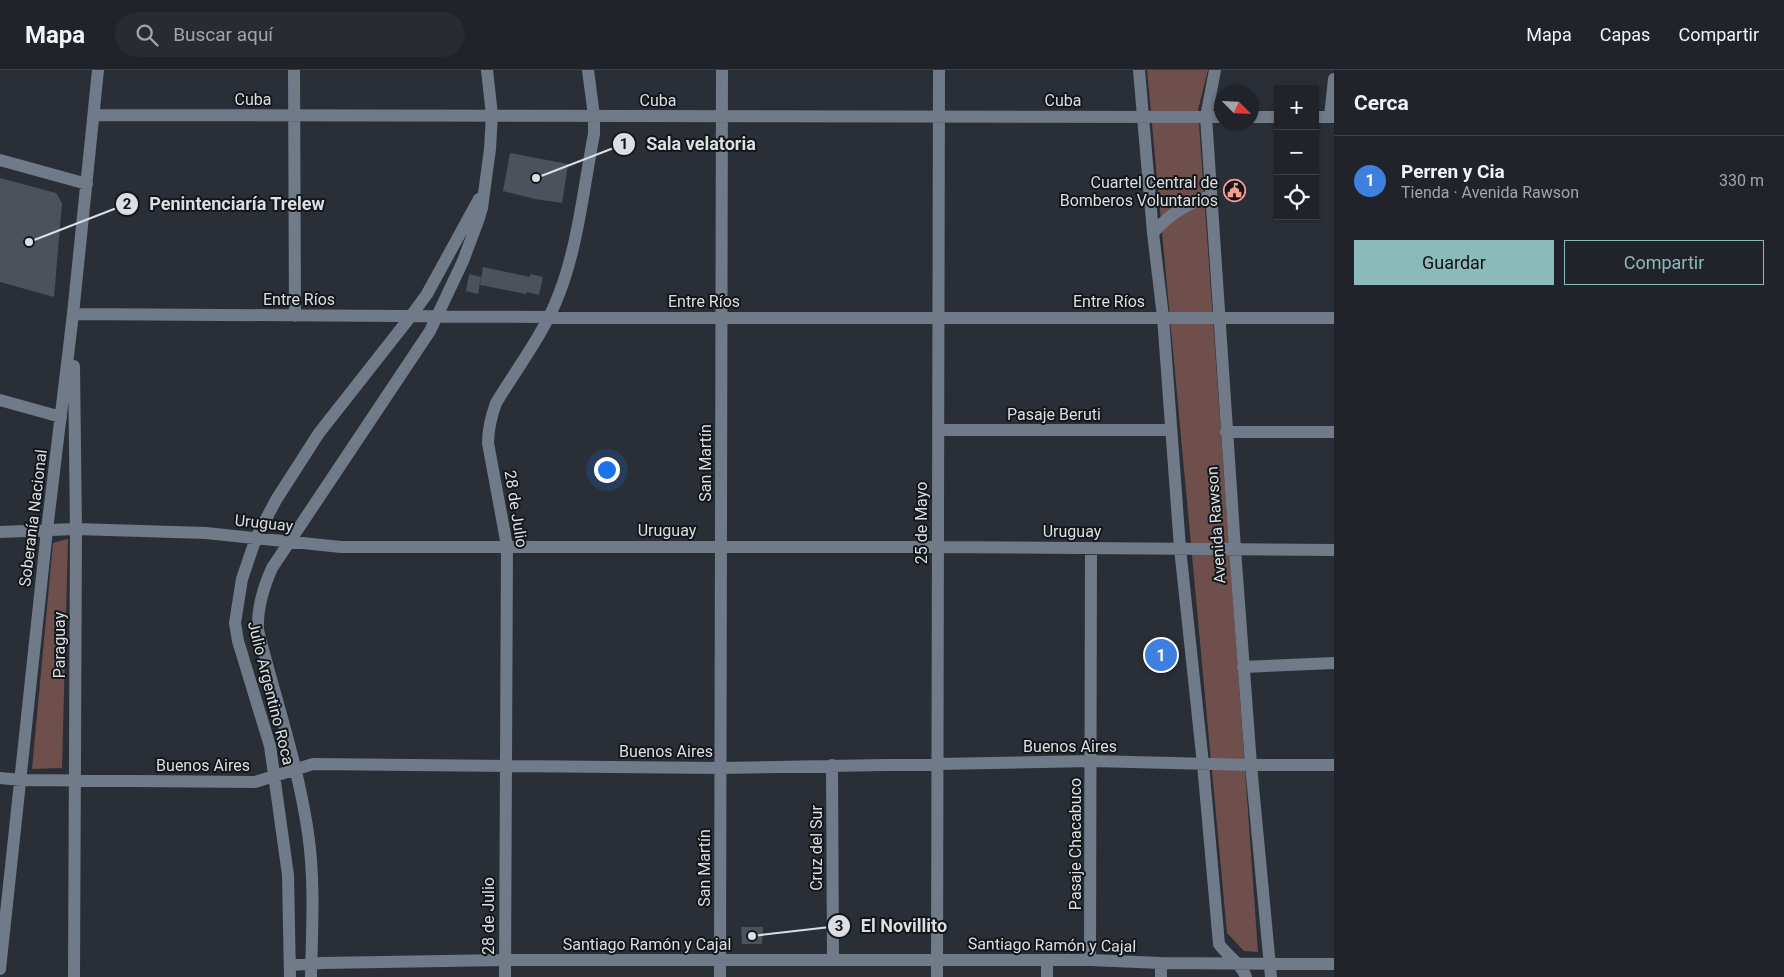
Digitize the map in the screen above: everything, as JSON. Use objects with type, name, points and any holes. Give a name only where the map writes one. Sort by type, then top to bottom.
[{"type":"street","name":"Soberanía Nacional","points":[[0,969],[4,891],[21,780],[98,70]]},
{"type":"street","points":[[294,70],[295,316]]},
{"type":"street","name":"Julio Argentino Roca","points":[[311,977],[311,854],[295,768],[265,659],[258,619],[264,586],[272,568],[288,542],[430,331],[463,261],[478,221],[485,188],[492,115],[487,70]]},
{"type":"street","name":"28 de Julio","points":[[505,977],[507,546],[488,443],[490,419],[496,403],[549,316],[559,296],[570,262],[594,134],[594,116],[588,70]]},
{"type":"street","name":"San Martín","points":[[720,977],[722,70]]},
{"type":"street","name":"25 de Mayo","points":[[937,977],[939,70]]},
{"type":"street","points":[[1139,70],[1153,233],[1163,317],[1180,548],[1203,764],[1219,944],[1224,952],[1243,969],[1246,977]]},
{"type":"street","name":"Avenida Rawson","points":[[1215,70],[1206,116],[1234,548],[1270,971]]},
{"type":"street","points":[[1319,117],[1332,117],[1334,79]]},
{"type":"street","name":"Cuba","points":[[94,115],[1214,116]]},
{"type":"street","points":[[1259,117],[1274,117]]},
{"type":"street","points":[[0,160],[87,184]]},
{"type":"street","name":"Julio Argentino Roca","points":[[290,971],[288,875],[275,777],[270,746],[238,641],[235,624],[242,580],[256,538],[276,500],[319,433],[427,294],[485,188]]},
{"type":"street","points":[[1153,233],[1166,219],[1194,202],[1211,196]]},
{"type":"street","name":"Entre Ríos","points":[[73,314],[722,318],[1334,318]]},
{"type":"street","name":"Paraguay","points":[[73,314],[76,530],[74,977]]},
{"type":"street","points":[[0,400],[61,417]]},
{"type":"street","name":"Pasaje Beruti","points":[[938,430],[1170,430]]},
{"type":"street","points":[[1226,432],[1334,432]]},
{"type":"street","name":"Uruguay","points":[[0,532],[76,530],[206,533],[340,547],[938,547],[1334,550]]},
{"type":"street","name":"Pasaje Chacabuco","points":[[1090,960],[1092,761],[1091,548]]},
{"type":"street","points":[[1244,667],[1334,663]]},
{"type":"street","name":"Buenos Aires","points":[[0,778],[21,780],[255,782],[275,777],[295,768],[314,764],[720,768],[1092,761],[1334,765]]},
{"type":"street","name":"Cruz del Sur","points":[[832,766],[833,960]]},
{"type":"street","points":[[1207,963],[1219,944]]},
{"type":"street","name":"Santiago Ramón y Cajal","points":[[290,971],[311,963],[504,960],[1090,960],[1238,964],[1270,971],[1334,964]]},
{"type":"street","points":[[1046,960],[1047,977]]},
{"type":"street","points":[[1161,963],[1161,977]]},
{"type":"shaded area","points":[[1147,70],[1208,70],[1198,110],[1258,952],[1244,951],[1227,933]]},
{"type":"shaded area","points":[[68,539],[62,768],[32,769],[53,543]]},
{"type":"building","points":[[510,153],[568,164],[562,203],[503,191]]},
{"type":"building","points":[[0,178],[56,193],[62,203],[54,297],[0,282]]},
{"type":"building","points":[[483,267],[530,277],[530,274],[543,277],[539,295],[480,285]]},
{"type":"building","points":[[469,274],[481,277],[478,294],[466,291]]},
{"type":"building","points":[[741,927],[763,927],[762,944],[742,944]]},
{"type":"place","name":"Sala velatoria","points":[[536,178]]},
{"type":"place","name":"Cuartel Central de Bomberos Voluntarios","points":[[1234,191]]},
{"type":"place","name":"Penintenciaría Trelew","points":[[29,242]]},
{"type":"place","name":"Perren y Cia","points":[[1161,655]]},
{"type":"place","name":"El Novillito","points":[[752,936]]}]
